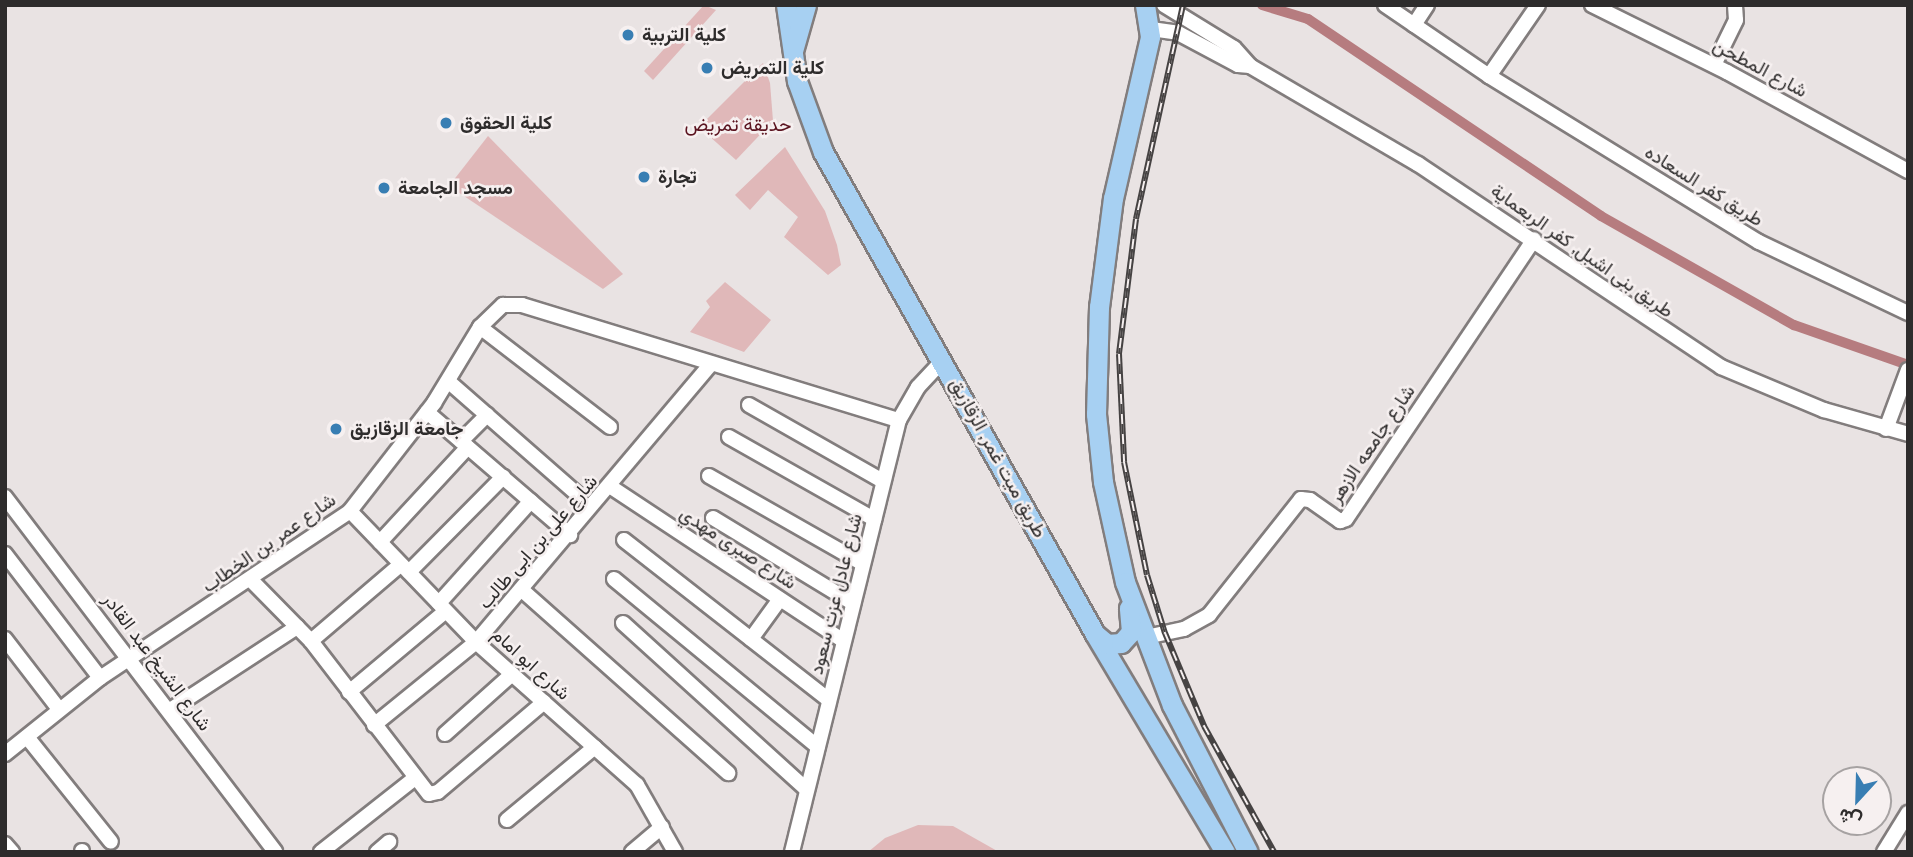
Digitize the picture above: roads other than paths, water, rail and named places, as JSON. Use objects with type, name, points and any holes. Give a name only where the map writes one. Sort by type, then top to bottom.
[{"type":"highway","name":"طريق ميت غمر, الزقازيق","points":[[786,5],[792,56],[823,152],[943,359],[1095,634],[1225,852]]},
{"type":"highway","points":[[792,56],[806,5]]},
{"type":"highway","points":[[1095,634],[1114,645],[1127,639],[1131,625],[1098,448],[1096,343],[1111,210],[1151,29],[1144,5]]},
{"type":"highway","points":[[1125,582],[1165,687],[1248,852]]},
{"type":"highway","points":[[1142,710],[1147,691],[1165,687]]},
{"type":"street","points":[[1164,5],[1234,48],[1250,66]]},
{"type":"street","name":"طريق كفر السعاده","points":[[1385,5],[1489,76],[1759,242],[1908,313]]},
{"type":"street","points":[[1414,24],[1427,5]]},
{"type":"street","points":[[1489,76],[1538,5]]},
{"type":"street","name":"شارع المطحن","points":[[1592,5],[1714,65],[1908,171]]},
{"type":"street","points":[[1714,65],[1736,20],[1735,5]]},
{"type":"street","points":[[1151,29],[1178,33],[1238,65],[1250,66]]},
{"type":"street","name":"طريق بنى اشبل, كفر الربعماية","points":[[1250,66],[1534,239],[1721,367],[1814,406],[1908,434]]},
{"type":"street","name":"شارع جامعه الازهر","points":[[1146,637],[1184,629],[1209,615],[1301,499],[1310,500],[1340,521],[1346,519],[1534,239]]},
{"type":"street","name":"شارع عمر بن الخطاب","points":[[8,745],[27,737],[100,678],[252,581],[350,511],[427,412],[480,327],[497,309],[516,303],[899,420]]},
{"type":"street","points":[[480,327],[610,427]]},
{"type":"street","name":"شارع عادل عزت سعود","points":[[792,852],[899,420],[918,387],[943,359]]},
{"type":"street","name":"شارع على بن ابى طالب","points":[[374,725],[476,642],[611,487],[710,364]]},
{"type":"street","points":[[1886,429],[1908,370]]},
{"type":"street","points":[[448,381],[578,495]]},
{"type":"street","points":[[749,405],[883,481]]},
{"type":"street","points":[[427,412],[570,535]]},
{"type":"street","points":[[380,542],[487,415]]},
{"type":"street","points":[[729,437],[874,519]]},
{"type":"street","points":[[709,476],[863,564]]},
{"type":"street","points":[[311,641],[405,568],[503,477]]},
{"type":"street","name":"شارع صبرى مهدي","points":[[611,487],[844,641]]},
{"type":"street","name":"شارع الشيخ عبد القادر","points":[[5,497],[132,658],[275,852]]},
{"type":"street","points":[[349,692],[443,607],[531,501]]},
{"type":"street","name":"شارع ابو امام","points":[[350,511],[476,642],[645,795],[675,852]]},
{"type":"street","points":[[713,518],[853,603]]},
{"type":"street","points":[[624,540],[829,700]]},
{"type":"street","points":[[5,554],[100,678]]},
{"type":"street","points":[[614,579],[818,747]]},
{"type":"street","points":[[252,581],[311,641],[415,778],[434,794],[544,702]]},
{"type":"street","points":[[522,590],[728,773]]},
{"type":"street","points":[[751,639],[780,599]]},
{"type":"street","points":[[623,623],[807,790]]},
{"type":"street","points":[[170,710],[297,627]]},
{"type":"street","points":[[5,639],[59,709]]},
{"type":"street","points":[[445,734],[512,674]]},
{"type":"street","points":[[27,737],[111,842]]},
{"type":"street","points":[[507,820],[595,747]]},
{"type":"street","points":[[321,852],[415,778]]},
{"type":"street","points":[[1884,852],[1908,813]]},
{"type":"street","points":[[632,852],[662,827]]},
{"type":"street","points":[[5,844],[12,852]]},
{"type":"waterway","points":[[1262,5],[1308,19],[1601,216],[1794,325],[1908,365]]},
{"type":"railway","points":[[1183,5],[1136,219],[1119,354],[1124,462],[1147,575],[1165,633],[1204,726],[1274,852]]},
{"type":"place","name":"كلية التربية","points":[[628,35]]},
{"type":"place","name":"كلية التمريض","points":[[707,68]]},
{"type":"place","name":"كلية الحقوق","points":[[446,123]]},
{"type":"place","name":"تجارة","points":[[644,177]]},
{"type":"place","name":"مسجد الجامعة","points":[[384,188]]},
{"type":"place","name":"جامعة الزقازيق","points":[[336,429]]},
{"type":"park label","name":"حديقة تمريض","points":[[738,125]]}]
